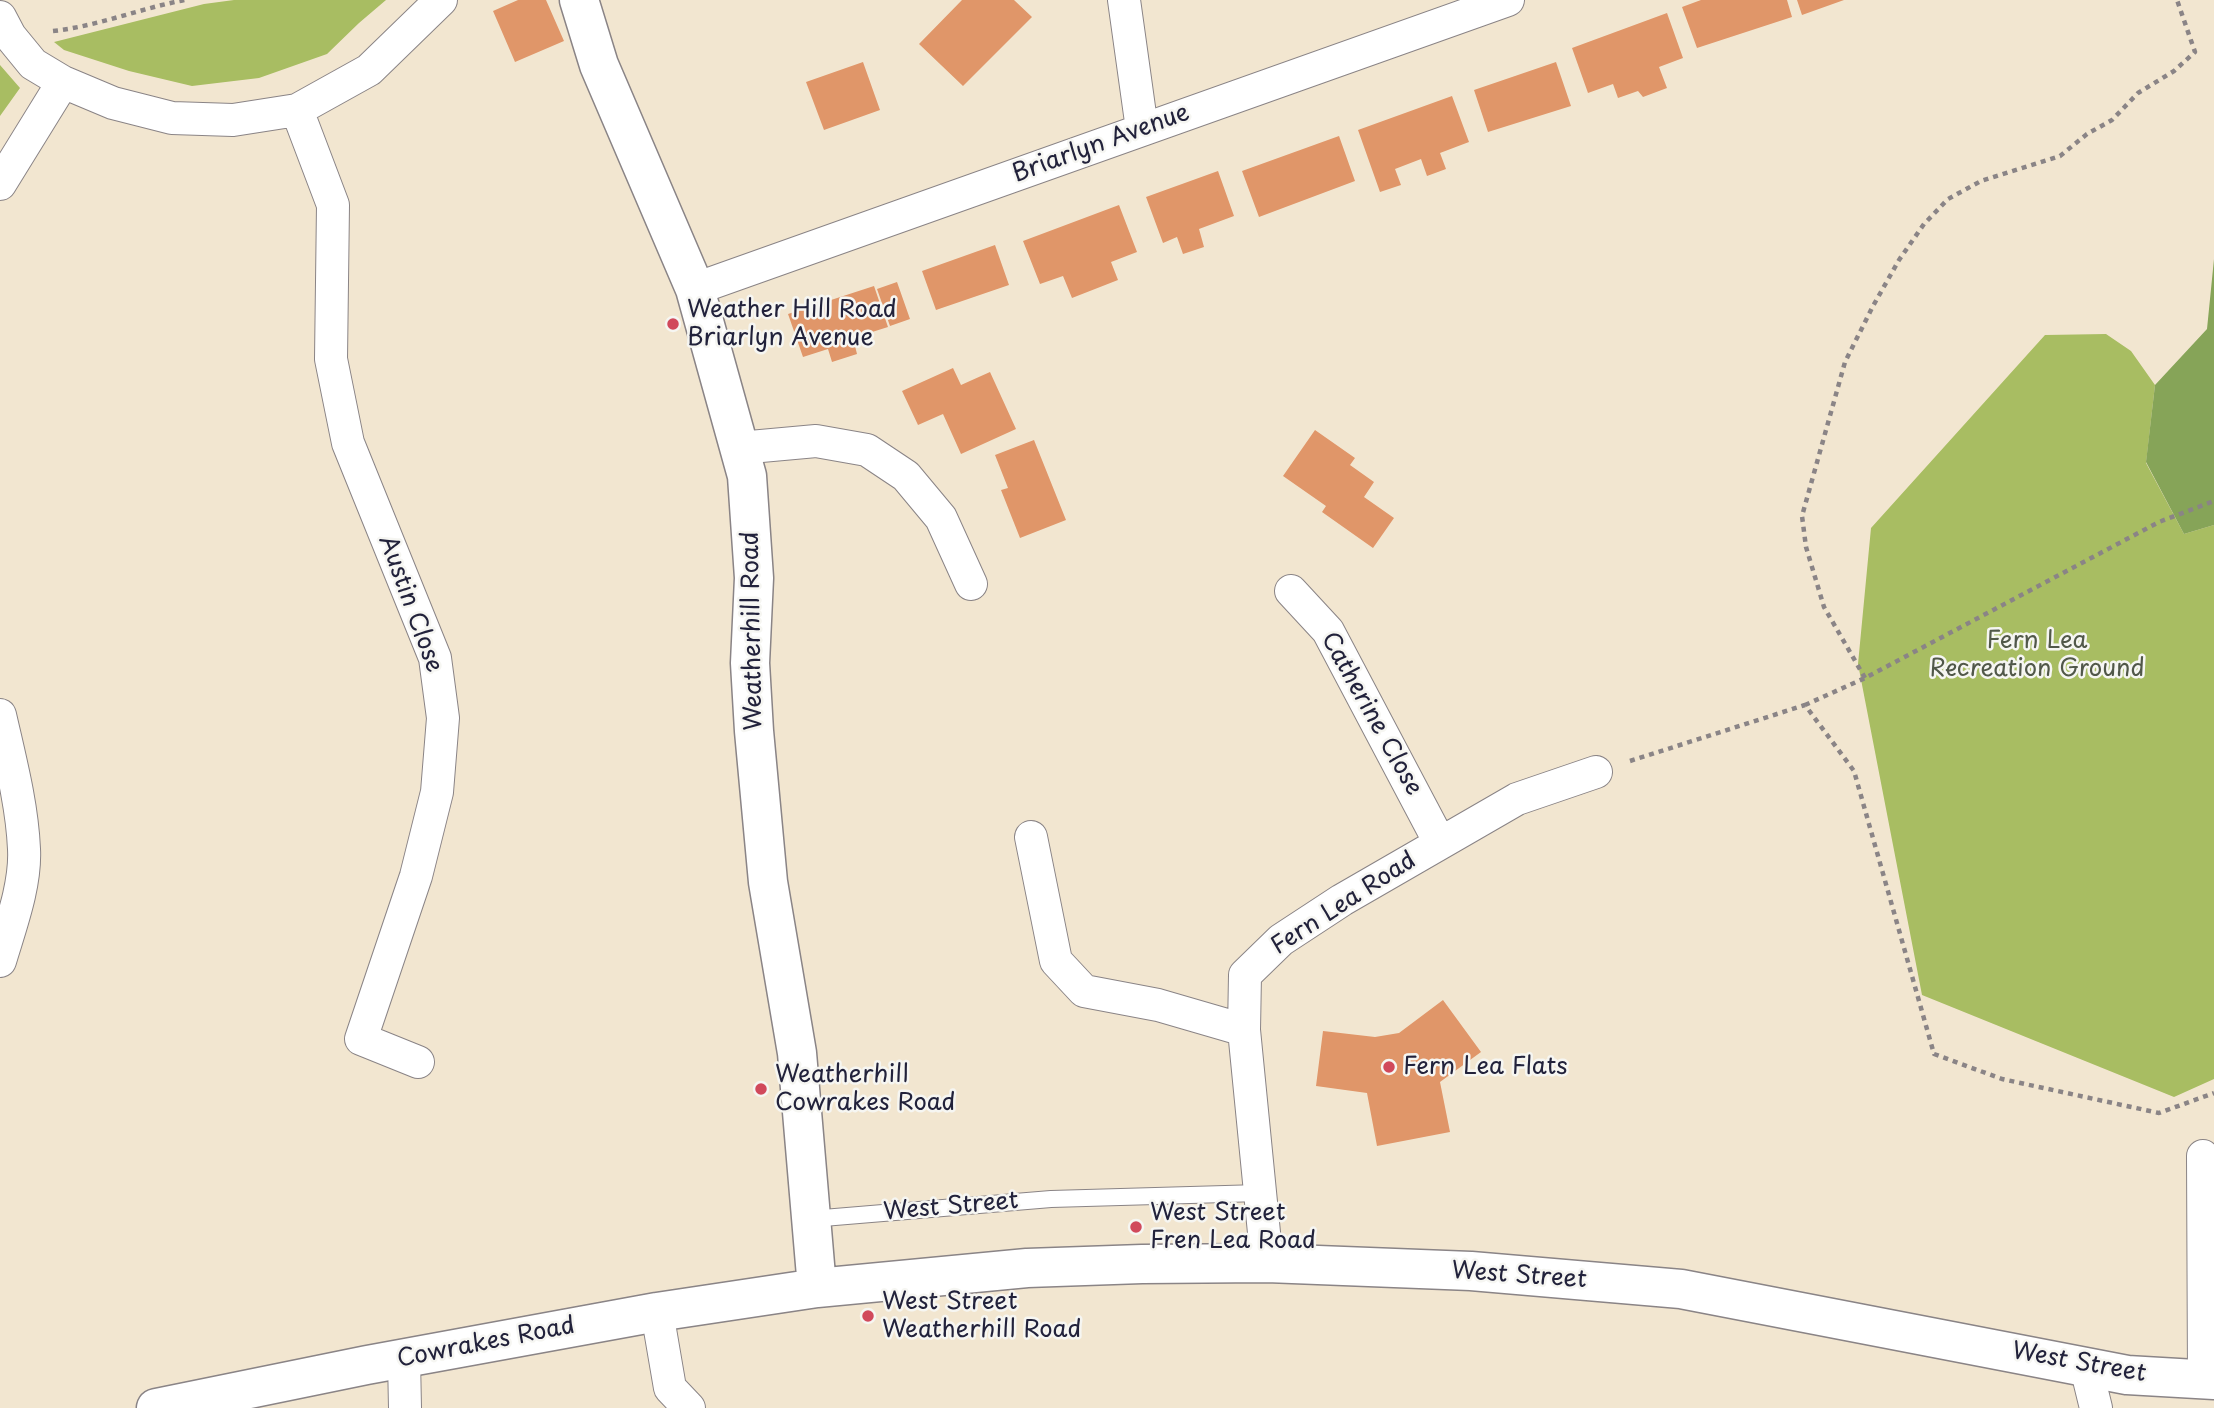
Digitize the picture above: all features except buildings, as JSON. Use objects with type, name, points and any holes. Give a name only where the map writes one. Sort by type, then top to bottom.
[{"type":"street","points":[[5,26],[33,64],[63,82],[113,103],[172,118],[233,120],[298,110],[369,70],[441,0]]},
{"type":"street","name":"Weatherhill Road","points":[[579,0],[598,65],[695,289],[747,476],[754,578],[750,663],[768,882],[797,1052],[817,1288]]},
{"type":"street","points":[[1124,0],[1142,129]]},
{"type":"street","name":"Briarlyn Avenue","points":[[695,289],[1508,0]]},
{"type":"street","points":[[0,184],[63,82]]},
{"type":"street","name":"Austin Close","points":[[298,110],[333,205],[331,359],[348,443],[435,659],[443,718],[437,792],[419,864],[361,1039],[418,1062]]},
{"type":"street","points":[[739,448],[816,440],[867,450],[906,476],[941,518],[971,584]]},
{"type":"street","name":"Catherine Close","points":[[1291,591],[1328,631],[1440,843]]},
{"type":"street","points":[[0,715],[14,777],[24,851],[18,902],[0,961]]},
{"type":"street","name":"Fern Lea Road","points":[[1267,1263],[1244,1030],[1245,975],[1280,940],[1440,843],[1517,799],[1596,772]]},
{"type":"street","points":[[1031,836],[1056,961],[1084,991],[1158,1005],[1244,1030]]},
{"type":"street","points":[[2203,1156],[2209,1380]]},
{"type":"street","name":"West Street","points":[[817,1288],[1027,1268],[1142,1264],[1267,1263],[1471,1271],[1681,1289],[2127,1375],[2209,1380]]},
{"type":"street","name":"Cowrakes Road","points":[[156,1408],[657,1312],[817,1288]]},
{"type":"street","points":[[657,1312],[670,1388],[689,1408]]},
{"type":"street","points":[[404,1359],[405,1408]]},
{"type":"street","points":[[2086,1367],[2096,1408]]},
{"type":"lane","name":"West Street","points":[[811,1219],[1051,1199],[1260,1193]]},
{"type":"path","points":[[5,26],[80,28],[185,0]]},
{"type":"path","points":[[1865,678],[1824,607],[1806,547],[1802,516],[1845,362],[1899,260],[1924,224],[1948,199],[1982,181],[2060,156],[2087,134],[2112,120],[2138,93],[2174,71],[2195,52],[2176,0]]},
{"type":"path","points":[[1596,772],[1805,705],[1865,678],[2159,522],[2214,501]]},
{"type":"path","points":[[1805,705],[1854,771],[1934,1054],[2002,1079],[2159,1113],[2214,1093]]},
{"type":"green space","points":[[234,0],[386,0],[327,54],[259,78],[192,86],[129,71],[64,50],[54,42],[204,4]]},
{"type":"green space","points":[[0,65],[20,88],[0,116]]},
{"type":"green space","points":[[2214,259],[2214,525],[2184,534],[2146,462],[2155,385],[2207,329]]},
{"type":"green space","name":"Fern Lea Recreation Ground","points":[[2106,334],[2131,351],[2155,385],[2146,463],[2184,534],[2214,525],[2214,1079],[2174,1097],[1922,995],[1858,664],[1871,528],[2045,335]]},
{"type":"place","name":"Weather Hill Road Briarlyn Avenue","points":[[673,324]]},
{"type":"place","name":"Fern Lea Flats","points":[[1389,1067]]},
{"type":"place","name":"Weatherhill Cowrakes Road","points":[[761,1089]]},
{"type":"place","name":"West Street Fren Lea Road","points":[[1136,1227]]},
{"type":"place","name":"West Street Weatherhill Road","points":[[868,1316]]}]
